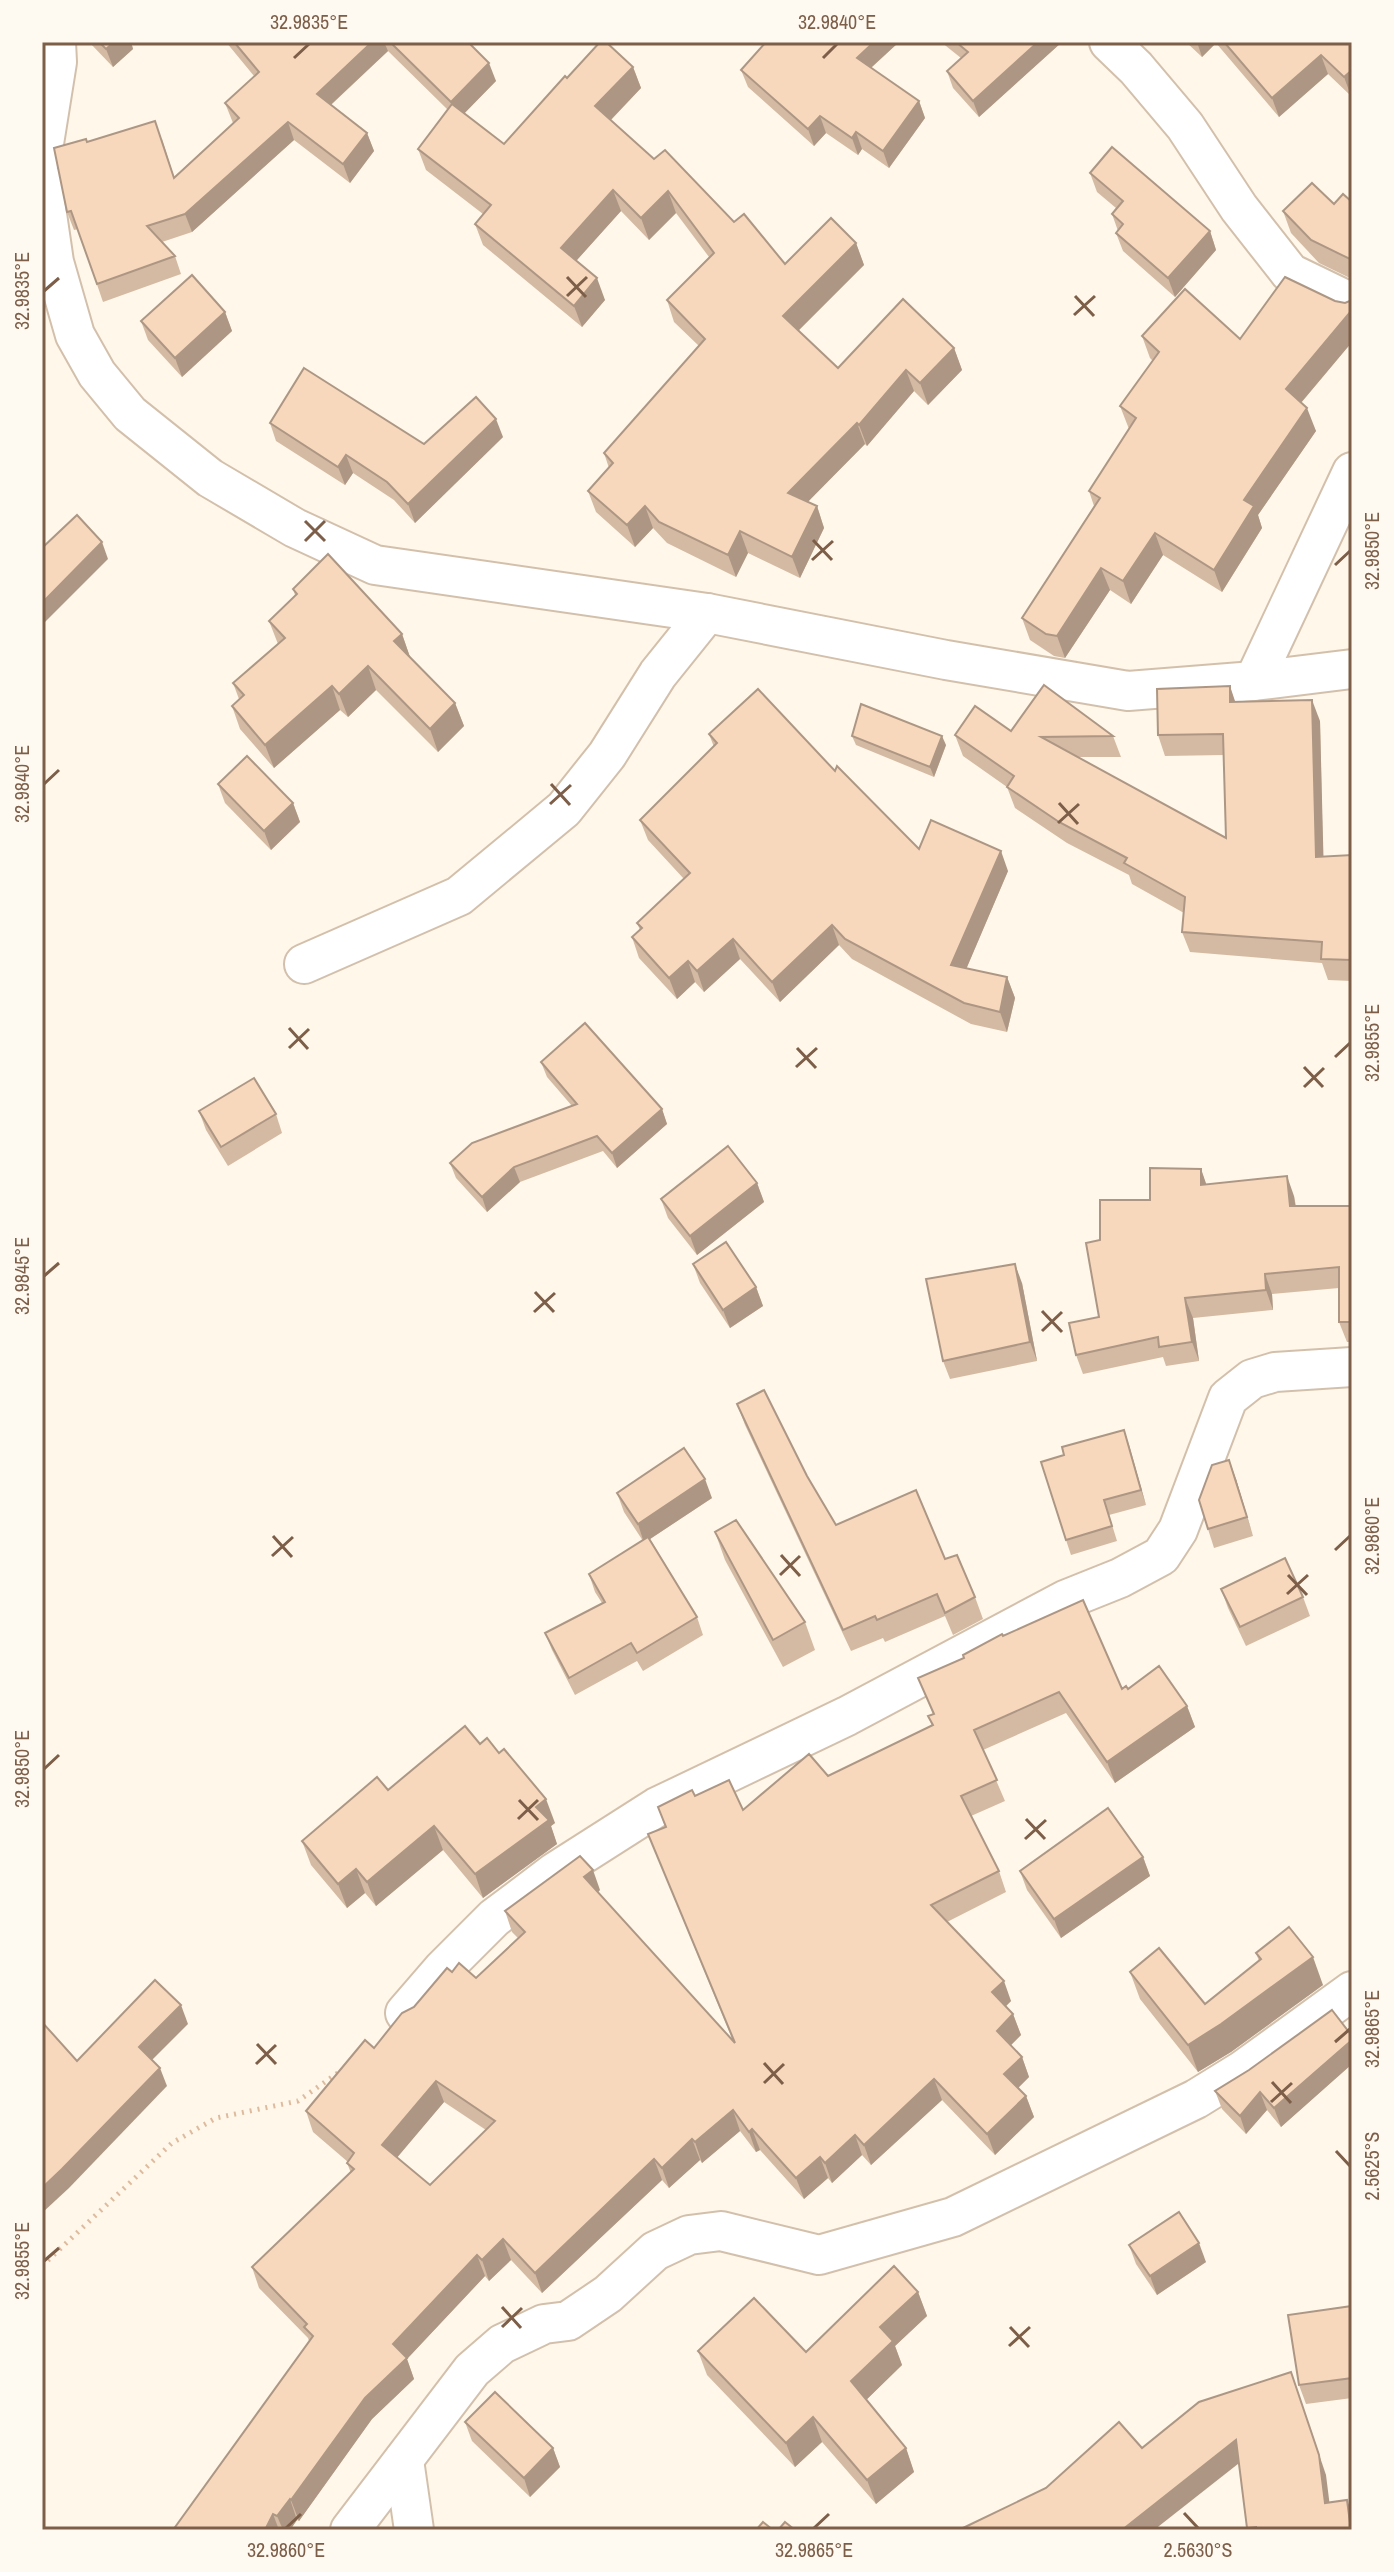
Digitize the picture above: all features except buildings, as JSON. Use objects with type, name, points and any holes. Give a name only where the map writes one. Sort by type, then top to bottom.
[{"type":"street","points":[[42,156],[57,62],[56,42]]},
{"type":"street","points":[[1109,42],[1136,68],[1185,126],[1239,208],[1290,273],[1352,303]]},
{"type":"street","points":[[42,180],[54,262],[75,335],[97,374],[130,414],[210,478],[295,528],[375,565],[707,613],[946,660],[1128,691],[1352,669]]},
{"type":"street","points":[[1254,681],[1352,472]]},
{"type":"street","points":[[304,964],[459,896],[564,809],[607,755],[658,674],[707,613]]},
{"type":"street","points":[[405,2013],[494,1918],[555,1872],[657,1807],[847,1716],[1065,1600],[1120,1578],[1161,1556],[1178,1530],[1228,1398],[1252,1379],[1275,1372],[1352,1367]]},
{"type":"street","points":[[350,2530],[472,2370],[502,2344],[544,2324],[568,2321],[608,2294],[655,2251],[689,2235],[721,2231],[819,2255],[953,2217],[1196,2099],[1243,2070],[1352,1991]]},
{"type":"street","points":[[404,2460],[414,2530]]},
{"type":"path","points":[[42,2266],[172,2143],[216,2118],[298,2101],[347,2067]]}]
